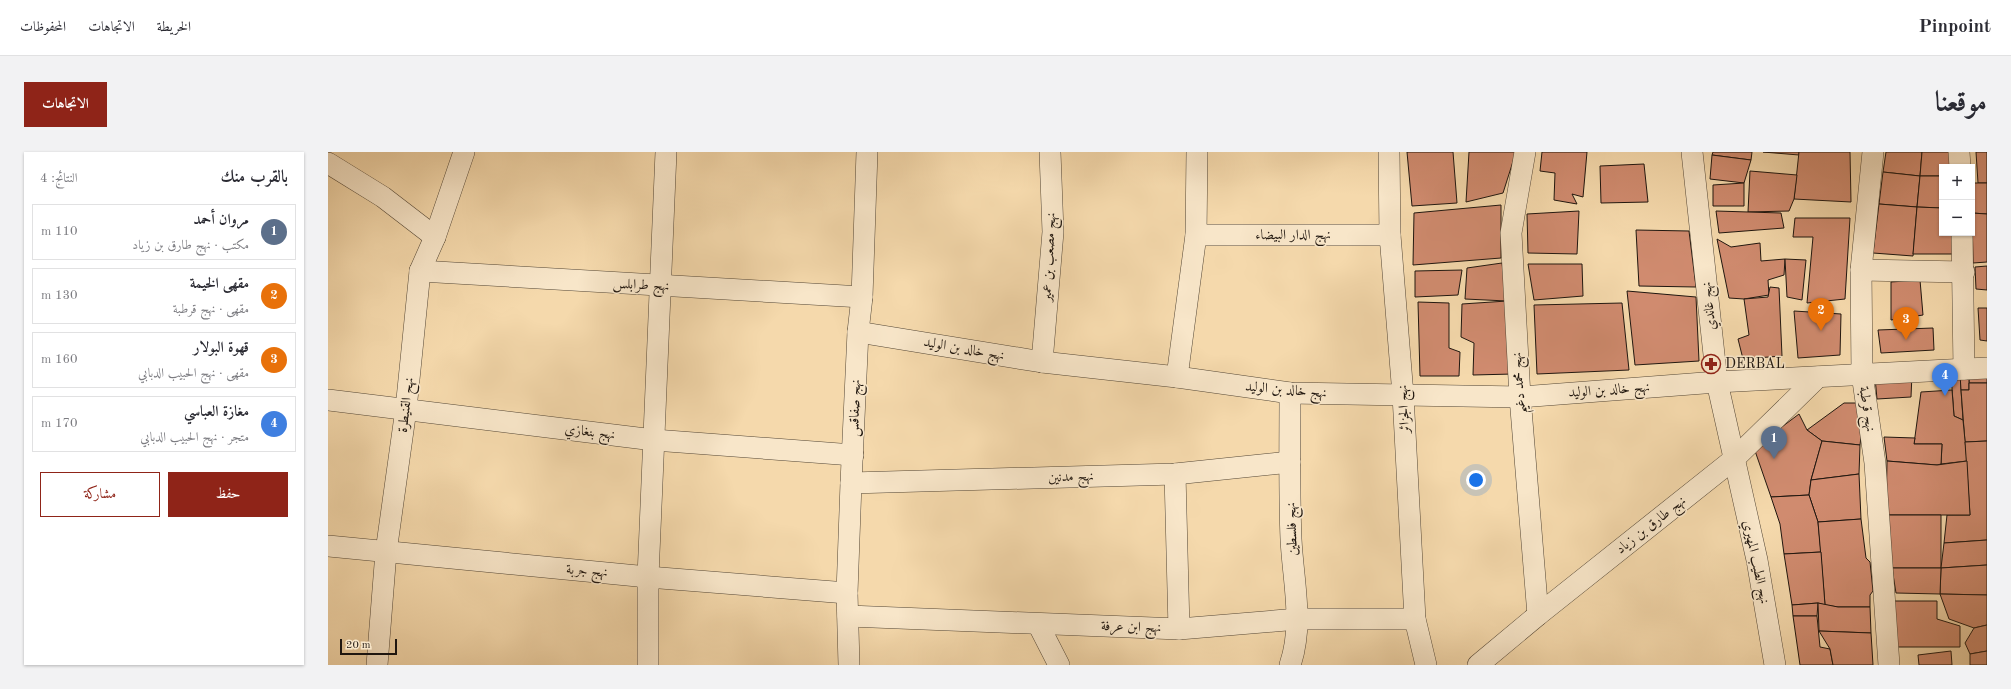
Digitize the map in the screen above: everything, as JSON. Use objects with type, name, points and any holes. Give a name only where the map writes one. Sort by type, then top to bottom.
[{"type":"street","name":"نهح القنيطرة","points":[[377,665],[386,552],[406,409],[420,271],[435,237],[464,152]]},
{"type":"street","points":[[648,665],[648,577],[666,152]]},
{"type":"street","name":"نهج صفاقس","points":[[849,665],[847,593],[858,332],[862,297],[867,152]]},
{"type":"street","name":"نهج مصعب بن عمير","points":[[1042,362],[1053,232],[1050,152]]},
{"type":"street","points":[[1178,377],[1196,235],[1197,152]]},
{"type":"street","name":"نهج الجزائر","points":[[1389,152],[1390,235],[1403,394],[1415,619],[1426,665]]},
{"type":"street","name":"نهج محمد دغيم","points":[[1525,152],[1511,233],[1520,397],[1538,615]]},
{"type":"street","name":"نهج غاندي","points":[[1692,152],[1717,382],[1734,459]]},
{"type":"street","name":"نهج قرطبة","points":[[1873,152],[1861,270],[1862,374],[1875,463],[1889,665]]},
{"type":"street","points":[[1959,152],[1960,164]]},
{"type":"street","points":[[328,163],[383,197],[435,237]]},
{"type":"street","name":"نهج الدار البيضاء","points":[[1196,235],[1390,235]]},
{"type":"street","points":[[1962,236],[1964,272],[1964,369]]},
{"type":"street","points":[[1861,270],[1964,272]]},
{"type":"street","name":"نهج طرابلس","points":[[420,271],[862,297]]},
{"type":"street","name":"نهج خالد بن الوليد","points":[[858,332],[1042,362],[1178,377],[1290,393],[1520,397],[1717,382],[1987,368]]},
{"type":"street","name":"نهج طارق بن زياد","points":[[1478,665],[1538,615],[1734,459],[1818,377]]},
{"type":"street","name":"نهج فلسطين","points":[[1290,393],[1291,540],[1298,619],[1294,650],[1290,665]]},
{"type":"street","name":"نهج بنغازي","points":[[328,400],[654,440],[853,455]]},
{"type":"street","name":"نهج الطيب المهيري","points":[[1734,459],[1757,560],[1775,665]]},
{"type":"street","name":"نهج مدنين","points":[[851,483],[1175,474],[1290,462]]},
{"type":"street","points":[[1175,474],[1178,629]]},
{"type":"street","name":"نهج جربة","points":[[328,546],[648,577],[847,593]]},
{"type":"street","name":"نهج ابن عرفة","points":[[848,616],[1178,629],[1298,619],[1415,619]]},
{"type":"street","points":[[1038,624],[1059,665]]},
{"type":"building","points":[[1407,152],[1453,152],[1457,203],[1412,206]]},
{"type":"building","points":[[1469,152],[1516,152],[1503,193],[1466,202]]},
{"type":"building","points":[[1542,152],[1587,152],[1583,197],[1572,194],[1577,204],[1554,200],[1555,173],[1540,171]]},
{"type":"building","points":[[1713,152],[1752,152],[1751,160],[1712,155]]},
{"type":"building","points":[[1763,152],[1799,152],[1799,155]]},
{"type":"building","points":[[1799,152],[1850,152],[1851,202],[1794,199]]},
{"type":"building","points":[[1886,152],[1922,152],[1920,176],[1883,172]]},
{"type":"building","points":[[1922,152],[1955,152],[1955,164],[1939,164],[1939,176],[1920,176]]},
{"type":"building","points":[[1976,152],[1987,152],[1987,183],[1978,183]]},
{"type":"building","points":[[1712,155],[1751,160],[1744,183],[1710,179]]},
{"type":"building","points":[[1644,164],[1648,202],[1601,203],[1600,166]]},
{"type":"building","points":[[1750,171],[1797,175],[1794,199],[1789,211],[1748,212]]},
{"type":"building","points":[[1883,172],[1920,176],[1917,207],[1879,204]]},
{"type":"building","points":[[1920,176],[1939,176],[1939,208],[1917,207]]},
{"type":"building","points":[[1744,183],[1744,206],[1713,206],[1713,185]]},
{"type":"building","points":[[1975,183],[1987,183],[1987,214],[1975,213]]},
{"type":"building","points":[[1879,204],[1917,207],[1913,256],[1873,253]]},
{"type":"building","points":[[1501,205],[1501,258],[1413,265],[1414,213]]},
{"type":"building","points":[[1917,207],[1939,208],[1939,236],[1957,236],[1958,254],[1913,254]]},
{"type":"building","points":[[1579,211],[1577,254],[1528,253],[1527,214]]},
{"type":"building","points":[[1716,211],[1781,213],[1784,228],[1719,233]]},
{"type":"building","points":[[1975,213],[1987,214],[1987,262],[1973,263],[1972,236],[1975,236]]},
{"type":"building","points":[[1795,218],[1850,218],[1845,299],[1807,303],[1813,237],[1793,237]]},
{"type":"building","points":[[1636,230],[1689,231],[1696,287],[1639,286]]},
{"type":"building","points":[[1717,239],[1731,247],[1760,243],[1761,261],[1785,259],[1784,275],[1768,280],[1769,295],[1744,299],[1729,298]]},
{"type":"building","points":[[1785,259],[1806,260],[1802,300],[1787,297]]},
{"type":"building","points":[[1502,263],[1507,301],[1465,299],[1467,268]]},
{"type":"building","points":[[1528,264],[1582,264],[1583,296],[1534,300]]},
{"type":"building","points":[[1987,266],[1987,290],[1976,289],[1975,267]]},
{"type":"building","points":[[1462,270],[1458,295],[1415,297],[1415,271]]},
{"type":"building","points":[[1920,280],[1923,315],[1891,320],[1891,282]]},
{"type":"building","points":[[1770,287],[1779,288],[1782,356],[1743,359],[1738,339],[1749,335],[1744,299],[1768,297]]},
{"type":"building","points":[[1627,291],[1696,297],[1699,361],[1635,365]]},
{"type":"building","points":[[1507,301],[1513,374],[1473,375],[1474,343],[1461,337],[1462,304]]},
{"type":"building","points":[[1418,302],[1449,303],[1449,348],[1460,352],[1459,376],[1420,376]]},
{"type":"building","points":[[1622,303],[1629,370],[1537,374],[1534,305]]},
{"type":"building","points":[[1978,308],[1987,308],[1987,341],[1980,340]]},
{"type":"building","points":[[1794,311],[1841,314],[1840,355],[1798,358]]},
{"type":"building","points":[[1933,328],[1934,350],[1881,353],[1878,330]]},
{"type":"building","points":[[1987,373],[1987,383],[1969,383],[1969,374]]},
{"type":"building","points":[[1912,374],[1911,397],[1877,399],[1875,377]]},
{"type":"building","points":[[1951,374],[1960,374],[1963,420],[1954,416]]},
{"type":"building","points":[[1960,374],[1969,374],[1969,390],[1961,390]]},
{"type":"building","points":[[1969,383],[1987,383],[1987,441],[1965,442],[1961,390],[1969,390]]},
{"type":"building","points":[[1952,390],[1954,416],[1963,420],[1967,461],[1941,464],[1942,444],[1914,444],[1921,392]]},
{"type":"building","points":[[1844,403],[1865,403],[1860,445],[1822,441],[1807,430]]},
{"type":"building","points":[[1799,414],[1807,430],[1822,441],[1811,480],[1809,495],[1771,497],[1754,448]]},
{"type":"building","points":[[1884,437],[1915,438],[1914,444],[1942,444],[1941,464],[1937,465],[1887,461]]},
{"type":"building","points":[[1822,441],[1860,445],[1859,474],[1811,480]]},
{"type":"building","points":[[1987,441],[1987,540],[1944,543],[1947,515],[1970,515],[1965,442]]},
{"type":"building","points":[[1887,461],[1937,465],[1967,461],[1970,515],[1886,515]]},
{"type":"building","points":[[1859,474],[1861,519],[1818,522],[1809,495],[1811,480]]},
{"type":"building","points":[[1809,495],[1818,522],[1821,552],[1784,554],[1780,524],[1771,497]]},
{"type":"building","points":[[1886,515],[1941,515],[1941,568],[1892,568]]},
{"type":"building","points":[[1861,519],[1866,558],[1870,562],[1873,591],[1870,595],[1870,607],[1838,607],[1825,605],[1818,522]]},
{"type":"building","points":[[1987,540],[1987,565],[1941,568],[1944,543]]},
{"type":"building","points":[[1821,552],[1825,605],[1818,603],[1792,605],[1784,554]]},
{"type":"building","points":[[1987,565],[1987,595],[1940,594],[1941,568]]},
{"type":"building","points":[[1892,568],[1941,568],[1940,594],[1896,593]]},
{"type":"building","points":[[1940,594],[1987,595],[1987,625],[1974,628],[1949,619]]},
{"type":"building","points":[[1892,601],[1937,601],[1937,619],[1960,626],[1960,647],[1896,647]]},
{"type":"building","points":[[1818,603],[1817,616],[1793,616],[1792,605]]},
{"type":"building","points":[[1818,603],[1838,607],[1870,607],[1871,633],[1819,631]]},
{"type":"building","points":[[1793,616],[1817,616],[1820,647],[1830,649],[1833,665],[1800,665]]},
{"type":"building","points":[[1987,625],[1987,651],[1970,654],[1965,643],[1974,628]]},
{"type":"building","points":[[1819,631],[1871,633],[1873,665],[1833,665],[1830,649]]},
{"type":"building","points":[[1951,651],[1952,665],[1919,665],[1918,655]]},
{"type":"building","points":[[1987,651],[1987,665],[1970,665],[1970,654]]},
{"type":"place","name":"مقهى الخيمة","points":[[1821,331]]},
{"type":"place","name":"قهوة البولار","points":[[1906,340]]},
{"type":"place","name":"DERBAL","points":[[1711,364]]},
{"type":"place","name":"مغازة العباسي","points":[[1945,396]]},
{"type":"place","name":"مروان أحمد","points":[[1774,459]]}]
